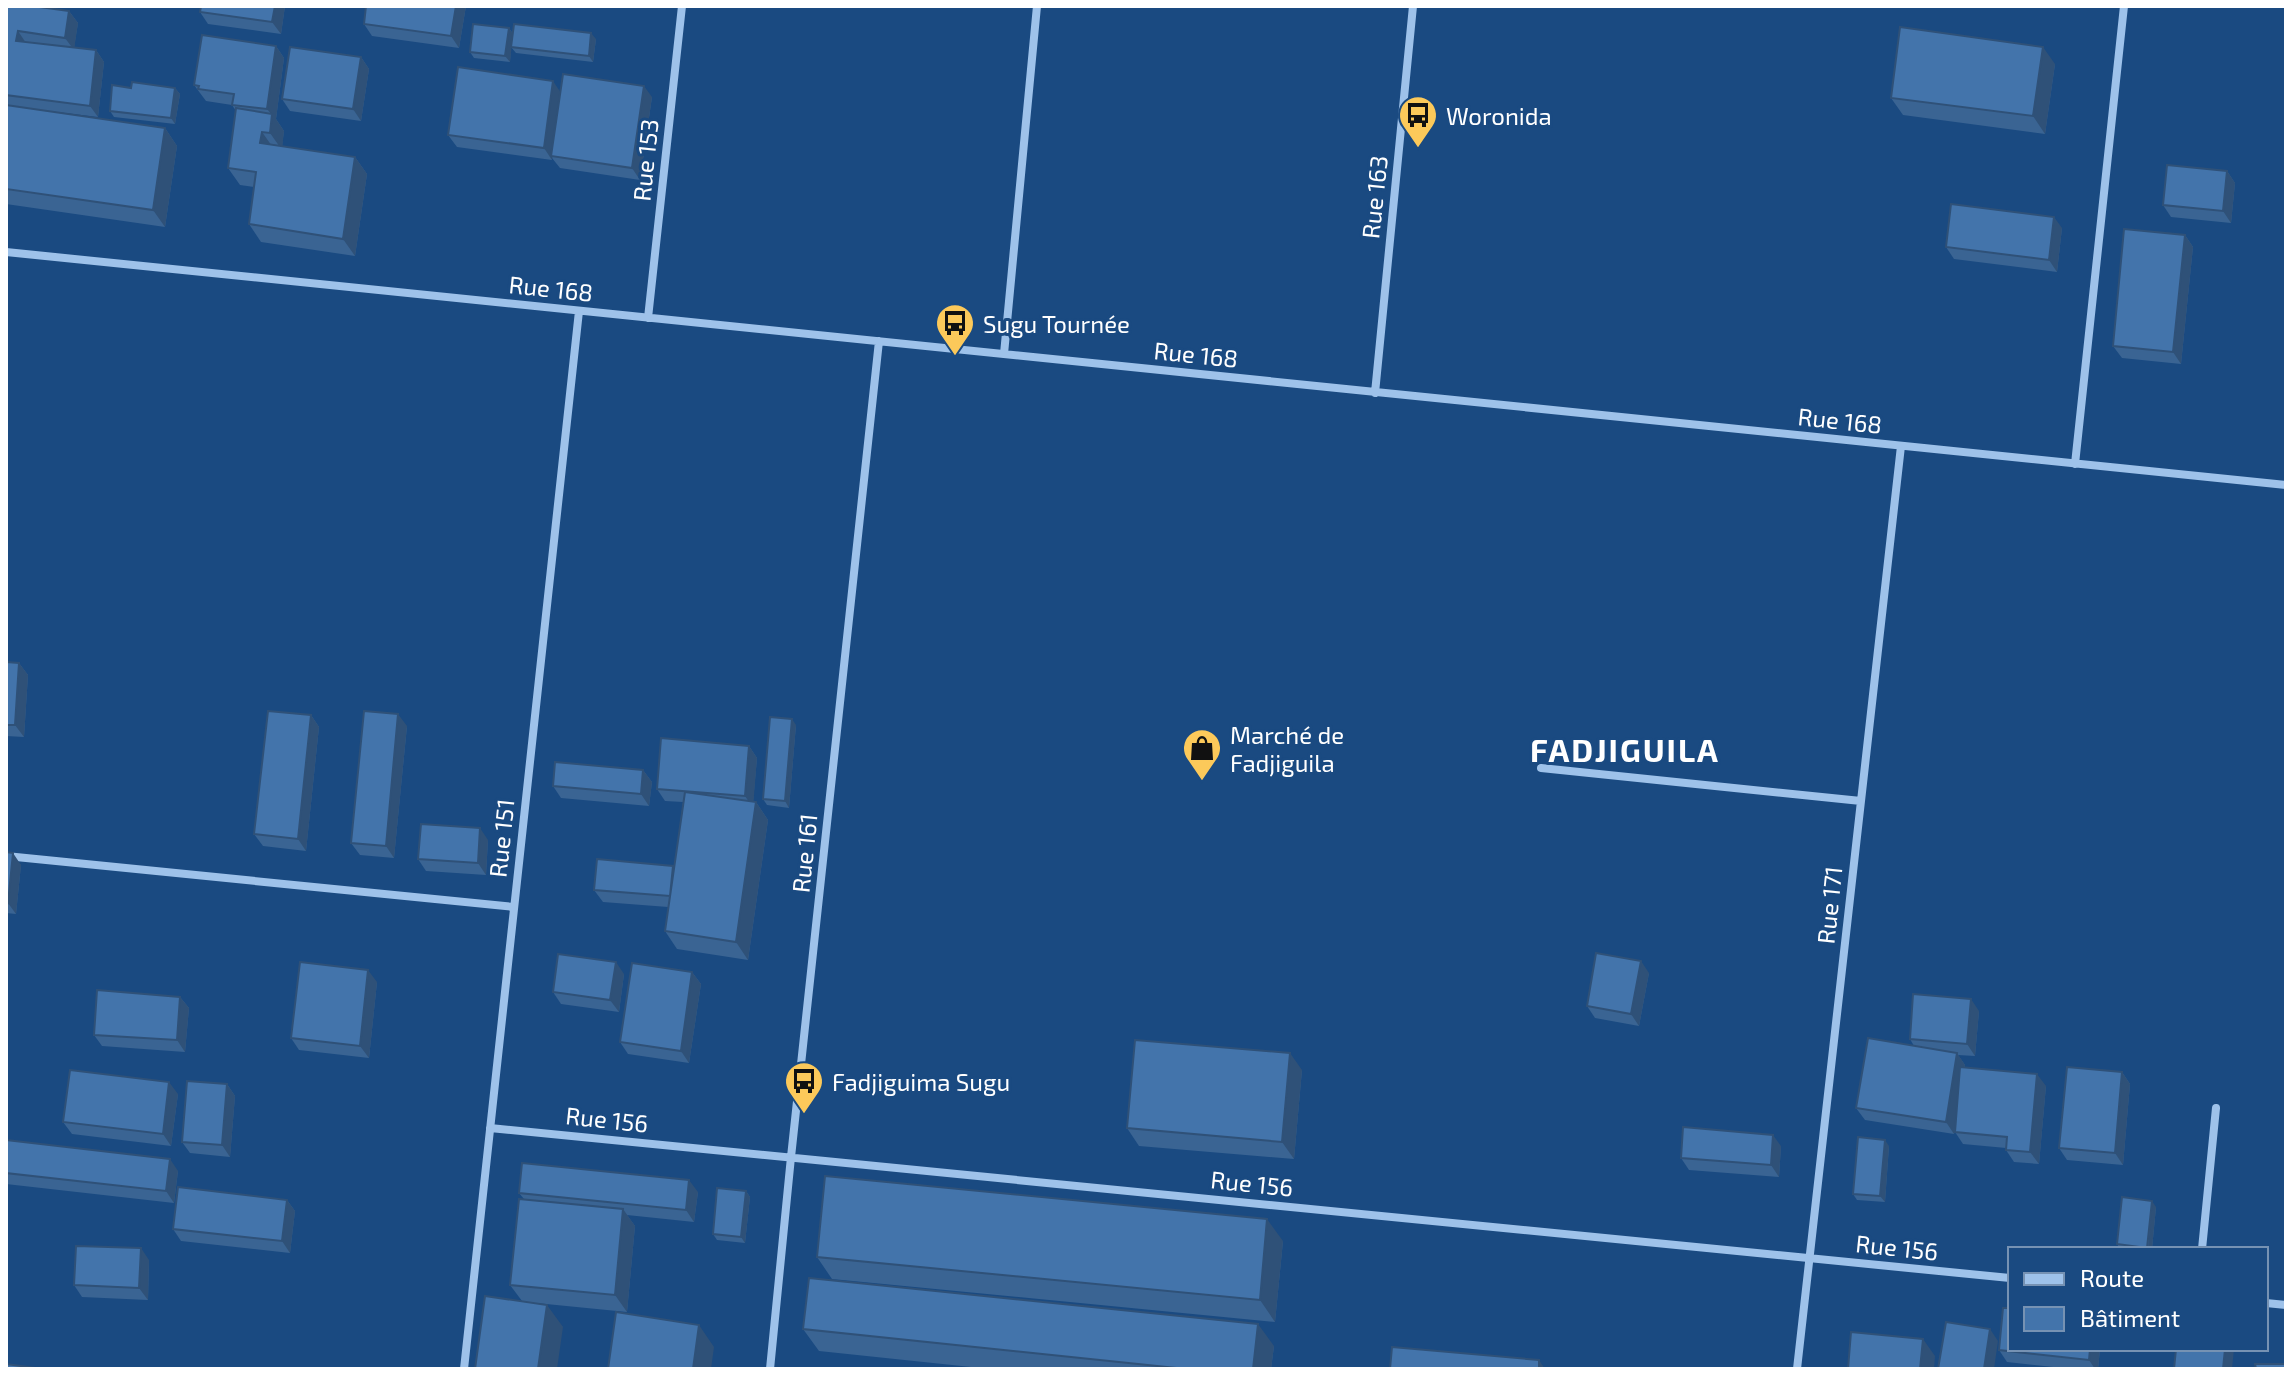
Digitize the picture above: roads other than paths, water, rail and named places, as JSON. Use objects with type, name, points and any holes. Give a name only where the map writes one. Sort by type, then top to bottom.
[{"type":"street","name":"Rue 153","points":[[648,318],[682,6]]},
{"type":"street","points":[[1004,354],[1037,6]]},
{"type":"street","name":"Rue 163","points":[[1375,393],[1413,6]]},
{"type":"street","points":[[2075,464],[2124,6]]},
{"type":"street","name":"Rue 168","points":[[6,252],[2286,485]]},
{"type":"street","name":"Rue 151","points":[[464,1369],[579,311]]},
{"type":"street","name":"Rue 161","points":[[770,1369],[879,341]]},
{"type":"street","name":"Rue 171","points":[[1797,1369],[1901,446]]},
{"type":"street","points":[[1541,768],[1861,801]]},
{"type":"street","points":[[6,856],[514,907]]},
{"type":"street","points":[[2202,1247],[2216,1108]]},
{"type":"street","name":"Rue 156","points":[[490,1128],[2008,1278]]},
{"type":"place","name":"Woronida","points":[[1418,149]]},
{"type":"place","name":"Sugu Tournée","points":[[955,357]]},
{"type":"place","name":"Marché de Fadjiguila","points":[[1202,782]]},
{"type":"place","name":"Fadjiguima Sugu","points":[[804,1115]]},
{"type":"district","name":"FADJIGUILA","points":[[1625,749]]}]
